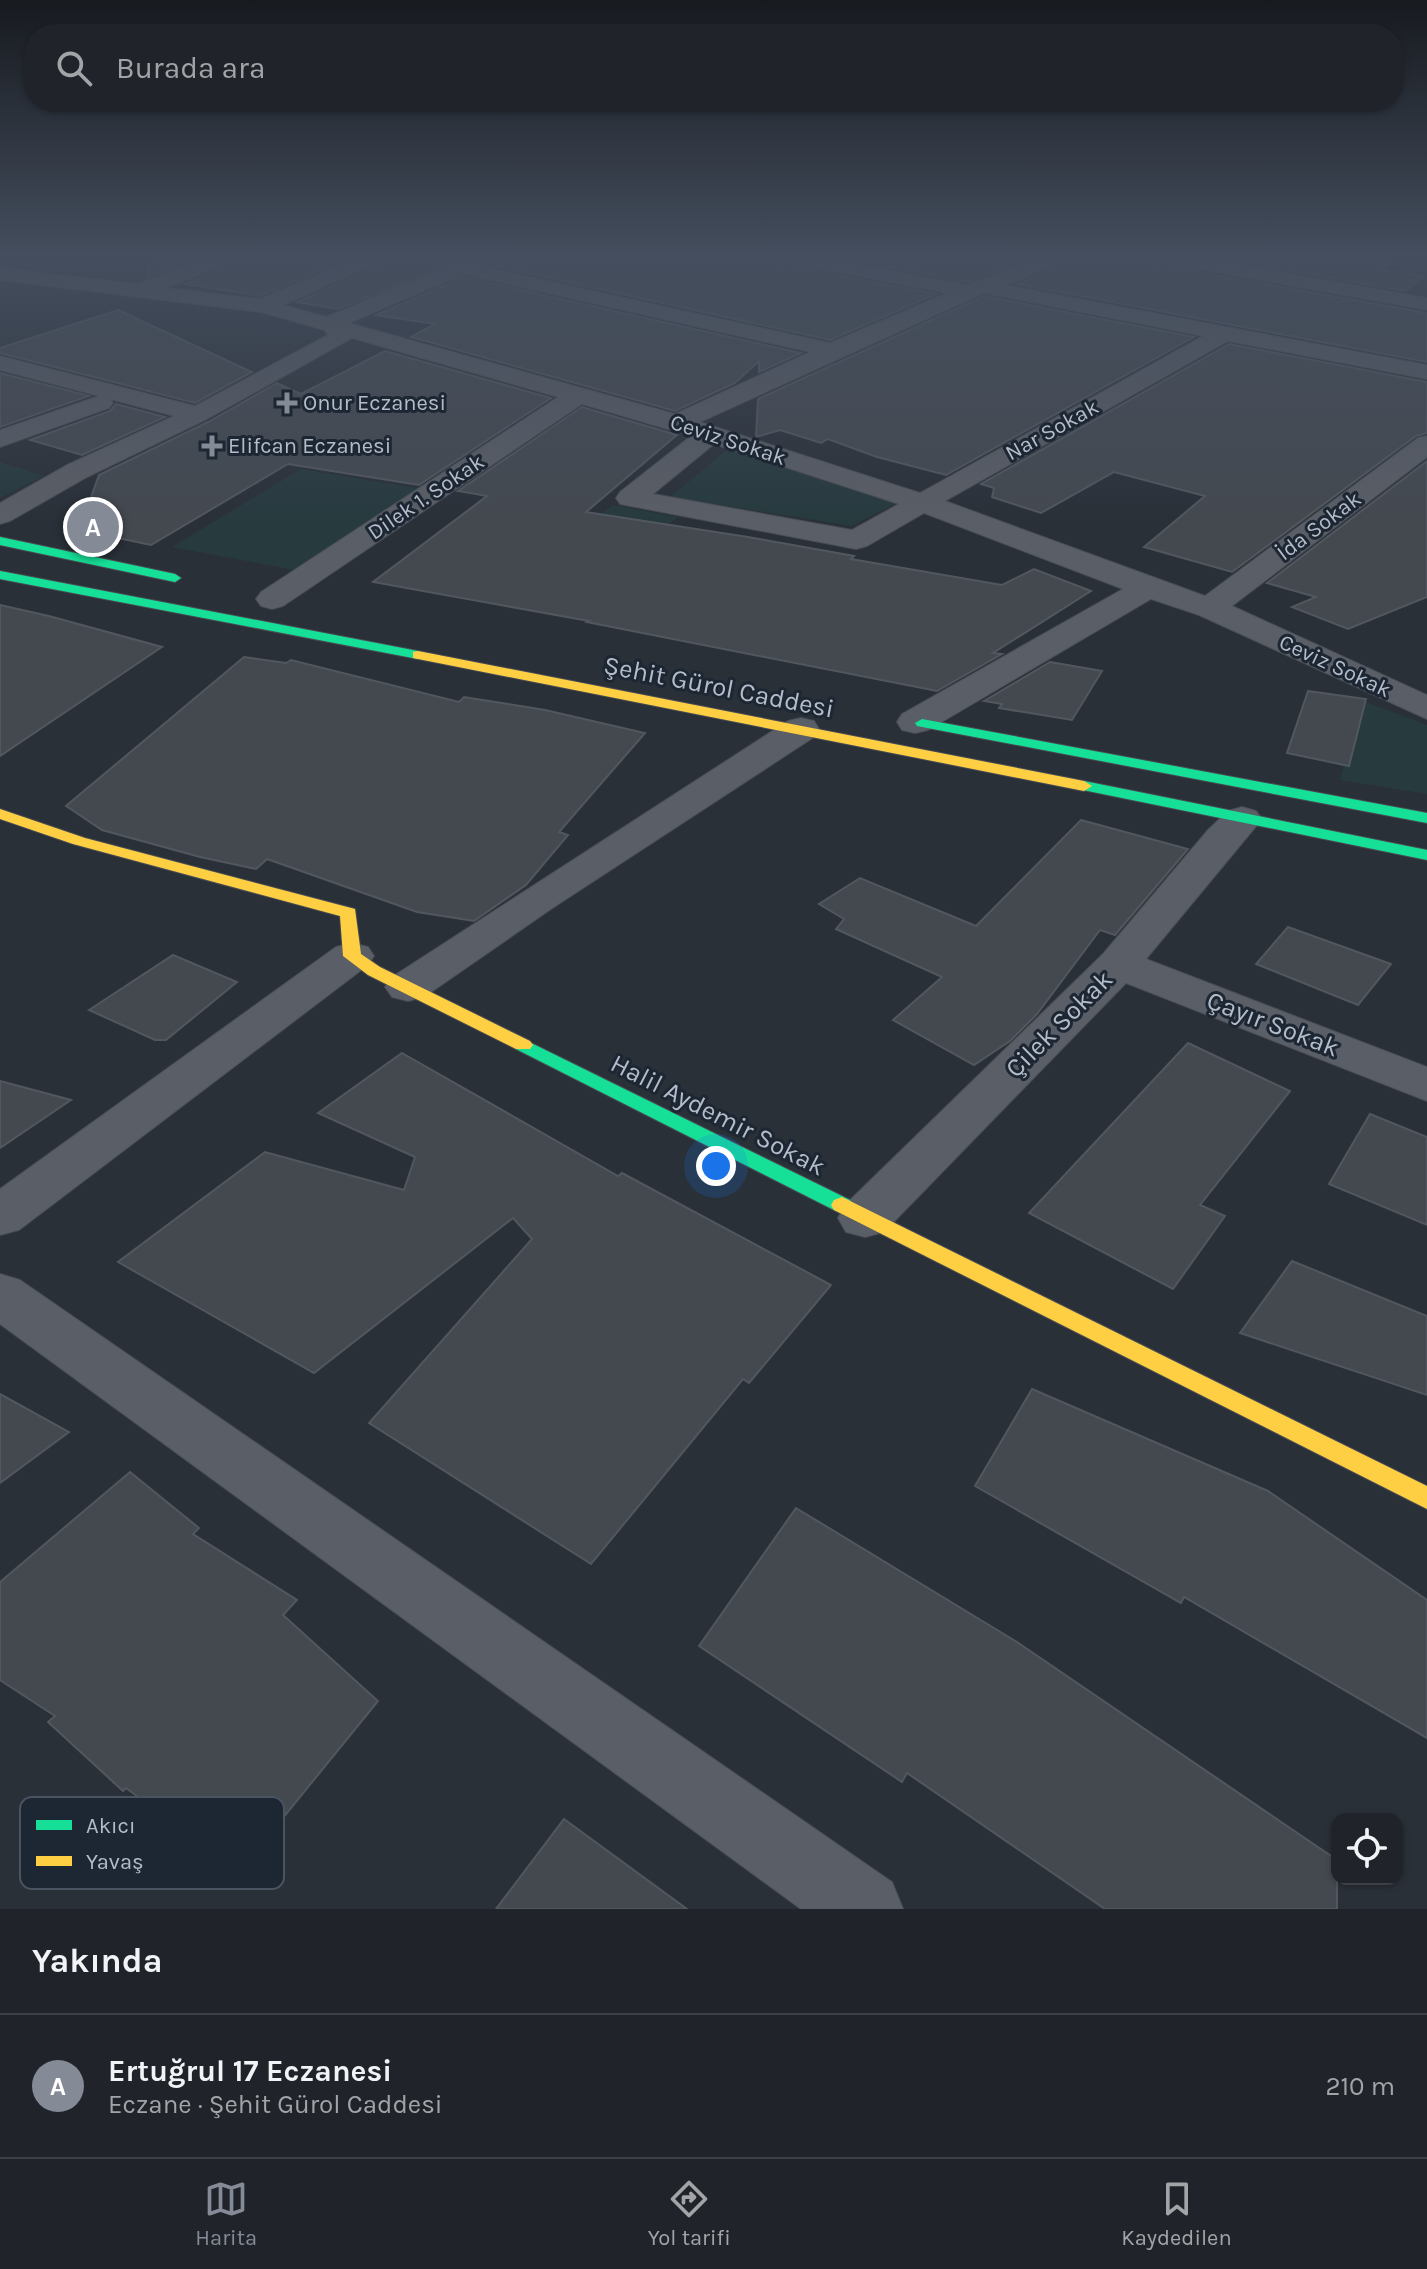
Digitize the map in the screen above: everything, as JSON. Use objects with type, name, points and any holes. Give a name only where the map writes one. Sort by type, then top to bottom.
[{"type":"main road","points":[[0,541],[196,583]]},
{"type":"main road","name":"Şehit Gürol Caddesi","points":[[0,575],[801,729],[1427,855]]},
{"type":"main road","points":[[264,598],[303,605]]},
{"type":"main road","points":[[907,720],[1427,818]]},
{"type":"main road","points":[[0,814],[79,841],[349,913],[352,956]]},
{"type":"main road","name":"Halil Aydemir Sokak","points":[[352,956],[374,971],[1427,1498]]},
{"type":"street","points":[[0,515],[77,471],[198,414],[330,343]]},
{"type":"street","name":"Ceviz Sokak","points":[[401,343],[677,423],[923,503],[1148,588],[1210,608],[1427,708]]},
{"type":"street","points":[[799,343],[830,350]]},
{"type":"street","points":[[677,423],[846,343]]},
{"type":"street","name":"Nar Sokak","points":[[709,435],[630,498],[856,540],[1207,343]]},
{"type":"street","points":[[1272,343],[1427,372]]},
{"type":"street","points":[[0,363],[198,414]]},
{"type":"street","name":"Dilek 1. Sokak","points":[[264,598],[580,394]]},
{"type":"street","points":[[0,439],[100,403]]},
{"type":"street","name":"İda Sokak","points":[[1210,608],[1427,444]]},
{"type":"street","points":[[21,455],[77,471]]},
{"type":"street","points":[[907,720],[1148,588]]},
{"type":"street","points":[[408,987],[536,900],[801,729]]},
{"type":"street","name":"Çilek Sokak","points":[[865,1218],[1119,964],[1222,838],[1242,819]]},
{"type":"street","points":[[0,1216],[352,956]]},
{"type":"street","name":"Çayır Sokak","points":[[1119,964],[1427,1085]]},
{"type":"street","points":[[0,1295],[865,1909]]},
{"type":"green space","points":[[729,448],[897,503],[852,526],[670,497]]},
{"type":"green space","points":[[0,462],[44,476],[0,498]]},
{"type":"green space","points":[[301,469],[421,489],[300,571],[172,547]]},
{"type":"green space","points":[[613,505],[677,517],[627,563],[556,550]]},
{"type":"green space","points":[[1363,701],[1427,725],[1427,794],[1340,780]]},
{"type":"building","points":[[15,343],[190,343],[252,372],[195,403],[0,353],[0,348]]},
{"type":"building","points":[[433,343],[757,343],[801,353],[759,372],[759,361],[735,383],[675,411]]},
{"type":"building","points":[[881,343],[1183,343],[946,475],[877,457],[828,439],[821,443],[780,430],[756,437],[758,399]]},
{"type":"building","points":[[1328,343],[1427,343],[1427,362]]},
{"type":"building","points":[[1229,344],[1427,382],[1427,433],[1416,436],[1232,572],[1144,547],[1205,496],[1114,472],[1041,513],[992,497],[994,488],[981,484]]},
{"type":"building","points":[[385,351],[551,398],[419,485],[288,464],[151,545],[99,534],[82,522],[99,475],[208,422],[277,383],[301,394]]},
{"type":"building","points":[[0,373],[89,396],[0,427]]},
{"type":"building","points":[[116,404],[165,417],[82,455],[30,440],[110,411]]},
{"type":"building","points":[[582,407],[677,435],[586,512],[748,537],[854,556],[851,559],[1002,585],[1034,569],[1091,591],[993,653],[1002,654],[937,691],[589,621],[373,582],[487,496],[458,491]]},
{"type":"building","points":[[1427,461],[1427,597],[1348,629],[1292,607],[1316,597],[1267,583]]},
{"type":"building","points":[[0,605],[49,616],[162,647],[0,756]]},
{"type":"building","points":[[244,657],[286,663],[291,660],[459,702],[464,697],[545,710],[645,733],[559,832],[568,835],[526,885],[474,921],[417,912],[267,859],[256,869],[102,830],[66,806]]},
{"type":"building","points":[[1050,662],[1102,671],[1072,720],[999,708],[1002,704],[984,701]]},
{"type":"building","points":[[1308,691],[1366,699],[1349,766],[1287,753]]},
{"type":"building","points":[[1081,820],[1188,849],[1115,935],[1100,930],[1037,1014],[1010,1041],[974,1065],[893,1020],[942,977],[836,929],[844,919],[819,904],[860,878],[976,926]]},
{"type":"building","points":[[1288,927],[1391,964],[1358,1005],[1256,964]]},
{"type":"building","points":[[173,955],[237,982],[166,1040],[155,1040],[89,1010]]},
{"type":"building","points":[[1188,1043],[1290,1091],[1200,1205],[1225,1216],[1173,1289],[1029,1213]]},
{"type":"building","points":[[402,1053],[618,1176],[622,1173],[831,1285],[749,1383],[743,1379],[591,1564],[369,1423],[532,1239],[513,1218],[314,1373],[118,1262],[265,1152],[404,1190],[415,1157],[318,1113]]},
{"type":"building","points":[[0,1081],[71,1100],[0,1148]]},
{"type":"building","points":[[1370,1114],[1427,1137],[1427,1225],[1329,1184]]},
{"type":"building","points":[[1292,1261],[1427,1316],[1427,1395],[1240,1333]]},
{"type":"building","points":[[1032,1389],[1268,1491],[1427,1600],[1427,1738],[1184,1597],[1181,1603],[975,1486]]},
{"type":"building","points":[[0,1394],[69,1432],[0,1483]]},
{"type":"building","points":[[130,1472],[199,1528],[193,1534],[297,1600],[283,1615],[378,1701],[284,1817],[284,1797],[138,1797],[126,1788],[123,1791],[48,1722],[55,1716],[0,1680],[0,1582]]},
{"type":"building","points":[[796,1508],[1017,1642],[1331,1856],[1331,1885],[1337,1885],[1337,1909],[1105,1909],[907,1773],[902,1782],[699,1646]]},
{"type":"building","points":[[564,1819],[687,1909],[496,1909]]},
{"type":"traffic: fast","points":[[0,541],[175,578]]},
{"type":"traffic: fast","points":[[0,575],[418,655]]},
{"type":"traffic: fast","points":[[922,723],[1427,818]]},
{"type":"traffic: fast","points":[[1084,786],[1427,855]]},
{"type":"traffic: fast","points":[[523,1045],[842,1205]]},
{"type":"traffic: slow","points":[[418,655],[1084,786]]},
{"type":"traffic: slow","points":[[0,814],[79,841],[349,913],[352,956],[374,971],[523,1045]]},
{"type":"traffic: slow","points":[[842,1205],[1427,1498]]},
{"type":"place","name":"Onur Eczanesi","points":[[287,403]]},
{"type":"place","name":"Elifcan Eczanesi","points":[[212,446]]},
{"type":"place","name":"Ertuğrul 17 Eczanesi","points":[[93,527]]}]
